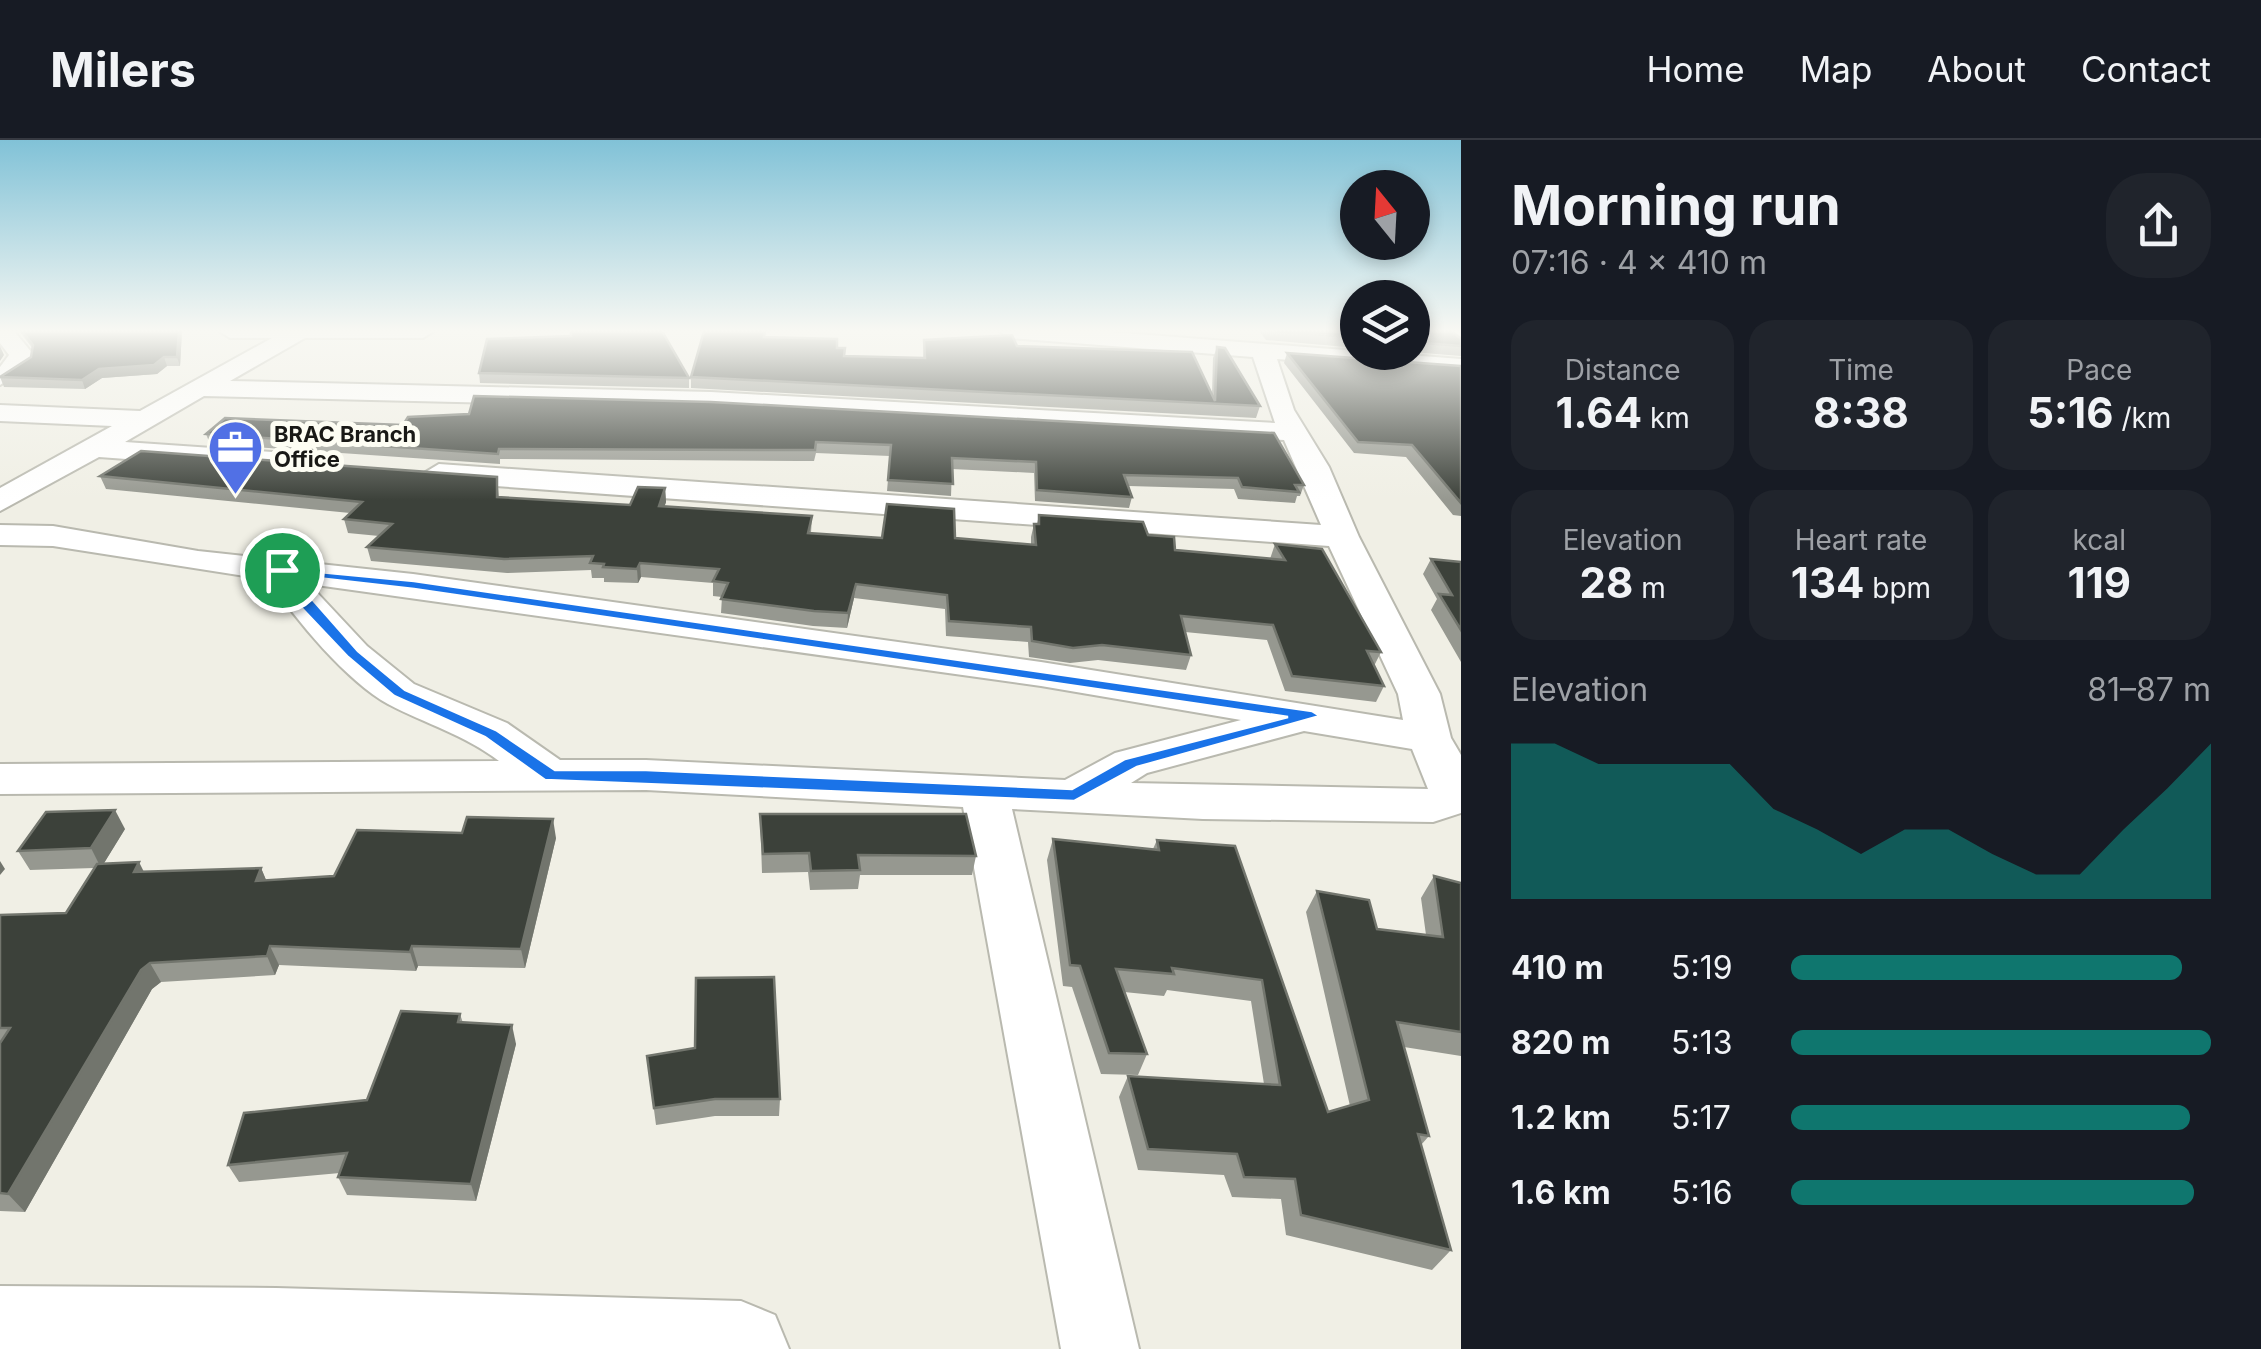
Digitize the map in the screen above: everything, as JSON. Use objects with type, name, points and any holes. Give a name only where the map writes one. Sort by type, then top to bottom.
[{"type":"main road","points":[[0,1333],[276,1335],[741,1349]]},
{"type":"street","points":[[0,779],[646,776],[1360,808],[1432,806],[1457,799],[1452,780],[1429,738],[1419,694],[1342,538],[1314,467],[1261,387]]},
{"type":"street","points":[[0,501],[193,388],[750,402],[1291,432]]},
{"type":"street","points":[[0,413],[142,419]]},
{"type":"street","points":[[93,448],[352,467]]},
{"type":"street","points":[[408,471],[1342,538]]},
{"type":"street","points":[[0,535],[53,536],[107,548],[414,585],[1312,716],[1429,738]]},
{"type":"street","points":[[282,570],[299,597],[342,642],[400,693],[491,734],[551,776]]},
{"type":"street","points":[[1074,795],[1131,763],[1312,716]]},
{"type":"street","points":[[984,791],[999,882],[1061,1142],[1100,1349]]},
{"type":"building","points":[[895,387],[1209,387],[1215,401],[1216,387],[1249,387],[1260,406]]},
{"type":"building","points":[[1314,387],[1461,387],[1461,503],[1412,445],[1358,442]]},
{"type":"building","points":[[474,396],[711,402],[1274,433],[1304,485],[1295,485],[1299,492],[1242,487],[1238,478],[1124,475],[1132,497],[1037,490],[1036,462],[952,458],[953,484],[888,480],[891,445],[816,442],[815,450],[499,449],[498,454],[206,434],[225,418],[403,425],[408,417],[469,414]]},
{"type":"building","points":[[141,451],[497,477],[497,497],[630,505],[638,487],[665,488],[659,506],[812,516],[808,533],[882,538],[887,504],[954,509],[955,538],[1036,545],[1034,524],[1039,524],[1039,515],[1143,522],[1148,535],[1174,537],[1175,550],[1285,560],[1275,544],[1322,549],[1381,652],[1367,651],[1384,686],[1292,676],[1273,625],[1181,616],[1191,655],[1102,645],[1073,648],[1032,641],[1031,627],[949,621],[947,595],[856,584],[848,613],[814,611],[721,599],[728,583],[713,581],[719,569],[640,563],[637,569],[603,567],[604,564],[590,563],[593,556],[504,559],[367,547],[392,524],[344,519],[362,502],[100,476]]},
{"type":"building","points":[[1431,559],[1461,562],[1461,630],[1439,594],[1452,595]]},
{"type":"building","points":[[115,810],[91,848],[18,851],[46,812]]},
{"type":"building","points":[[760,814],[966,814],[976,856],[858,855],[860,870],[811,871],[809,853],[763,854]]},
{"type":"building","points":[[467,817],[553,819],[521,949],[412,946],[410,952],[270,946],[267,956],[150,963],[141,970],[8,1194],[0,1193],[0,1043],[10,1028],[0,1028],[0,915],[66,913],[97,864],[139,862],[134,872],[261,868],[256,881],[334,876],[357,830],[462,833]]},
{"type":"building","points":[[1053,839],[1159,850],[1157,840],[1235,846],[1328,1112],[1369,1100],[1317,891],[1369,900],[1377,929],[1443,937],[1434,876],[1461,883],[1461,1032],[1397,1022],[1429,1136],[1418,1134],[1451,1250],[1301,1215],[1295,1179],[1244,1177],[1237,1154],[1148,1149],[1128,1076],[1280,1085],[1262,980],[1172,968],[1174,974],[1116,969],[1147,1054],[1109,1053],[1080,966],[1070,965]]},
{"type":"building","points":[[774,977],[780,1099],[715,1099],[654,1108],[647,1056],[695,1048],[696,978]]},
{"type":"building","points":[[401,1011],[460,1014],[458,1022],[512,1025],[471,1184],[338,1177],[347,1153],[228,1165],[244,1113],[367,1100]]},
{"type":"place","name":"BRAC Branch Office","points":[[235,496]]},
{"type":"route","points":[[282,570],[414,585],[1312,716],[1131,763],[1074,795],[646,776],[551,776],[491,734],[400,693],[353,654],[299,597],[282,570]]}]
